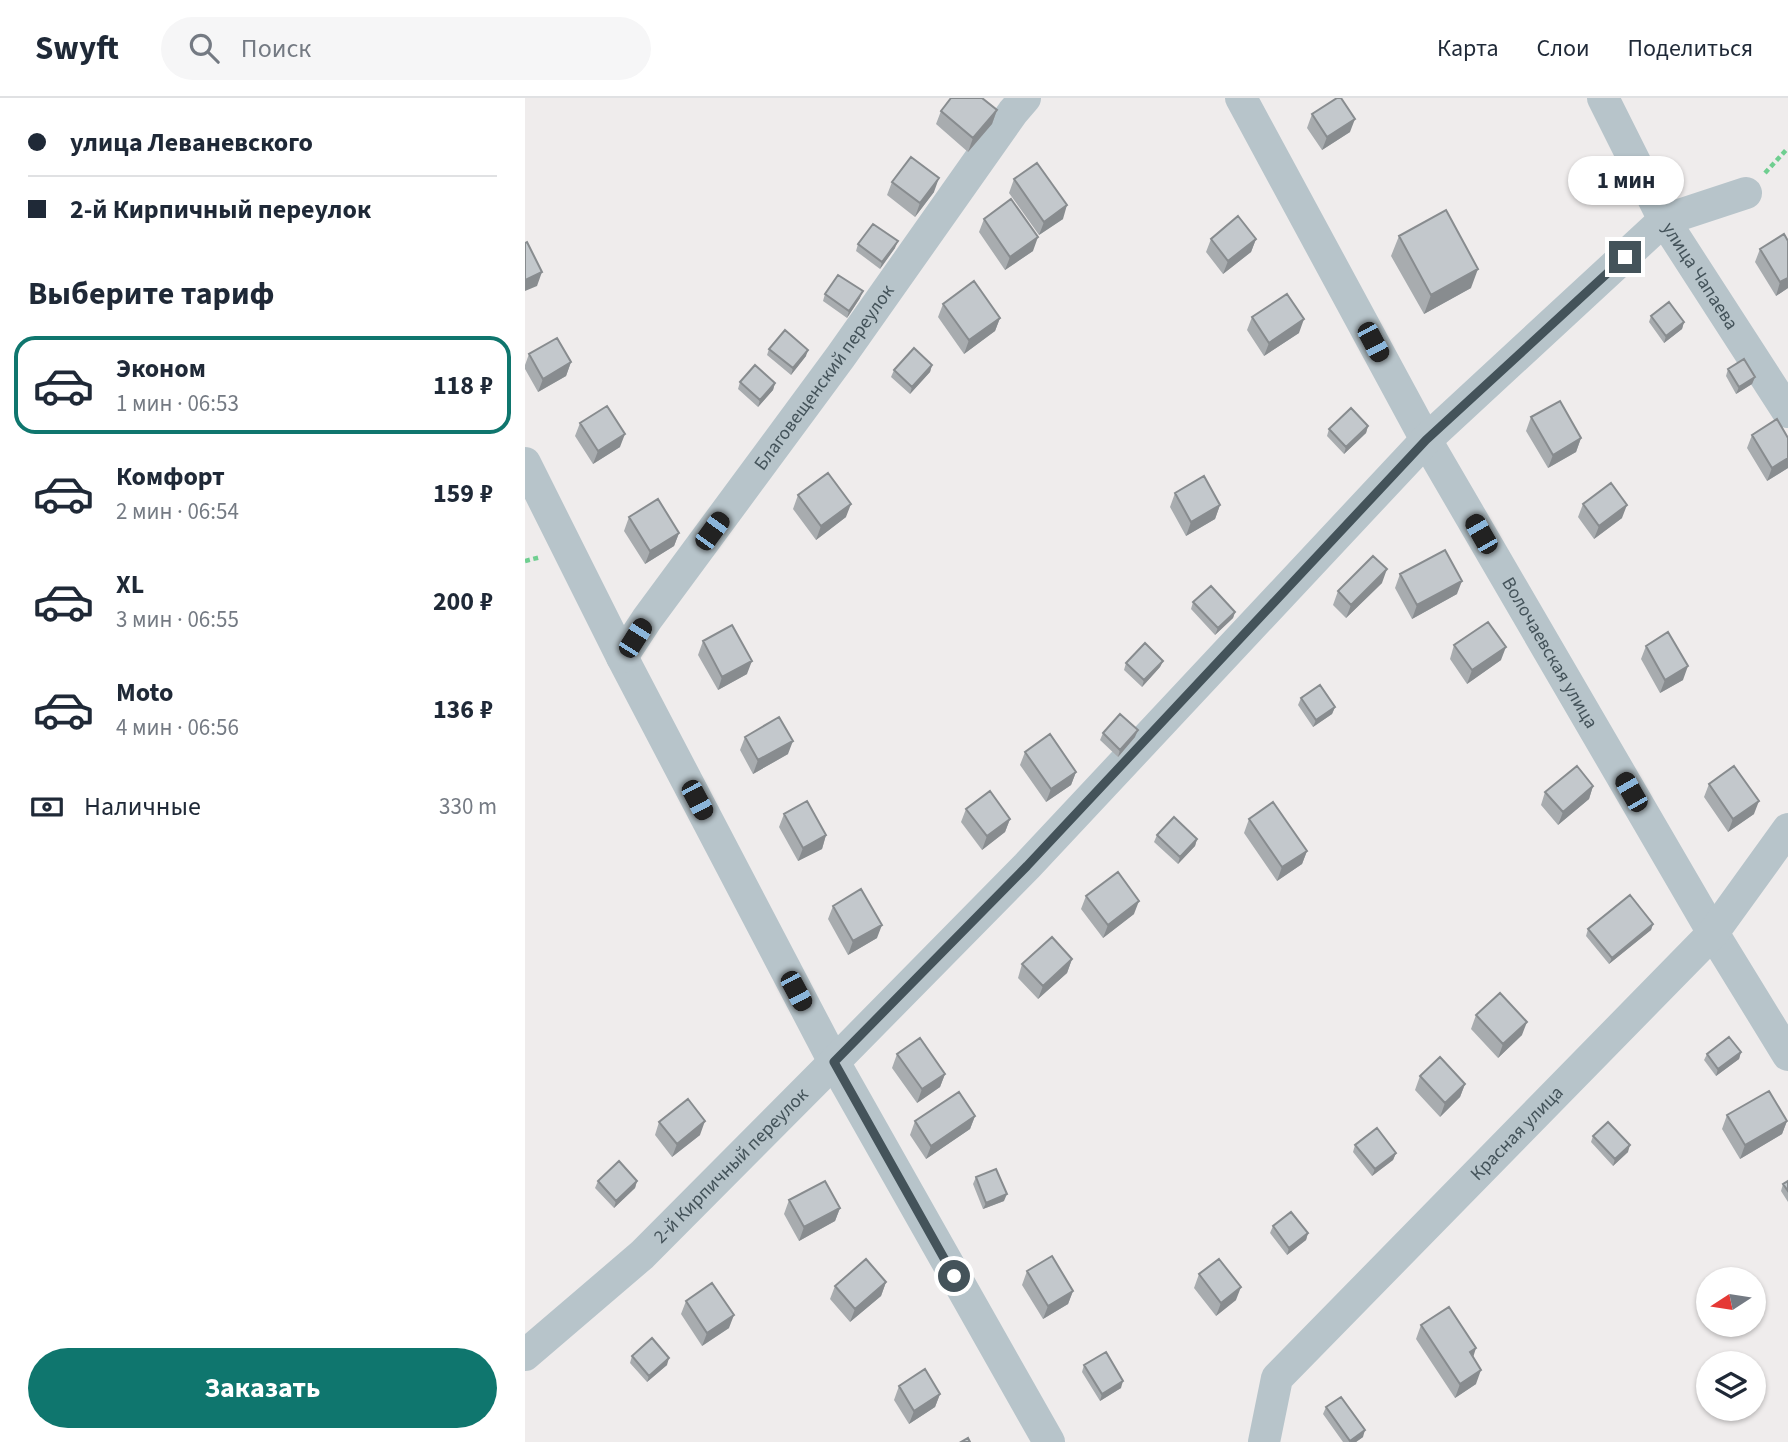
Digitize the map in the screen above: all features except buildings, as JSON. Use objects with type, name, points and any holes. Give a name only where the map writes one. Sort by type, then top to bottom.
[{"type":"street","name":"Благовещенский переулок","points":[[622,657],[1025,98]]},
{"type":"street","name":"Волочаевская улица","points":[[1241,98],[1426,440],[1713,933],[1788,1055]]},
{"type":"street","name":"улица Чапаева","points":[[1603,98],[1664,220],[1788,412]]},
{"type":"street","name":"2-й Кирпичный переулок","points":[[525,1355],[642,1255],[834,1062],[1027,866],[1426,440],[1664,220],[1747,193]]},
{"type":"street","points":[[525,463],[622,657],[834,1062],[1048,1442]]},
{"type":"street","name":"Красная улица","points":[[1264,1442],[1277,1378],[1713,933],[1788,830]]},
{"type":"route","points":[[954,1276],[834,1062],[1027,866],[1426,440],[1625,257]]}]
